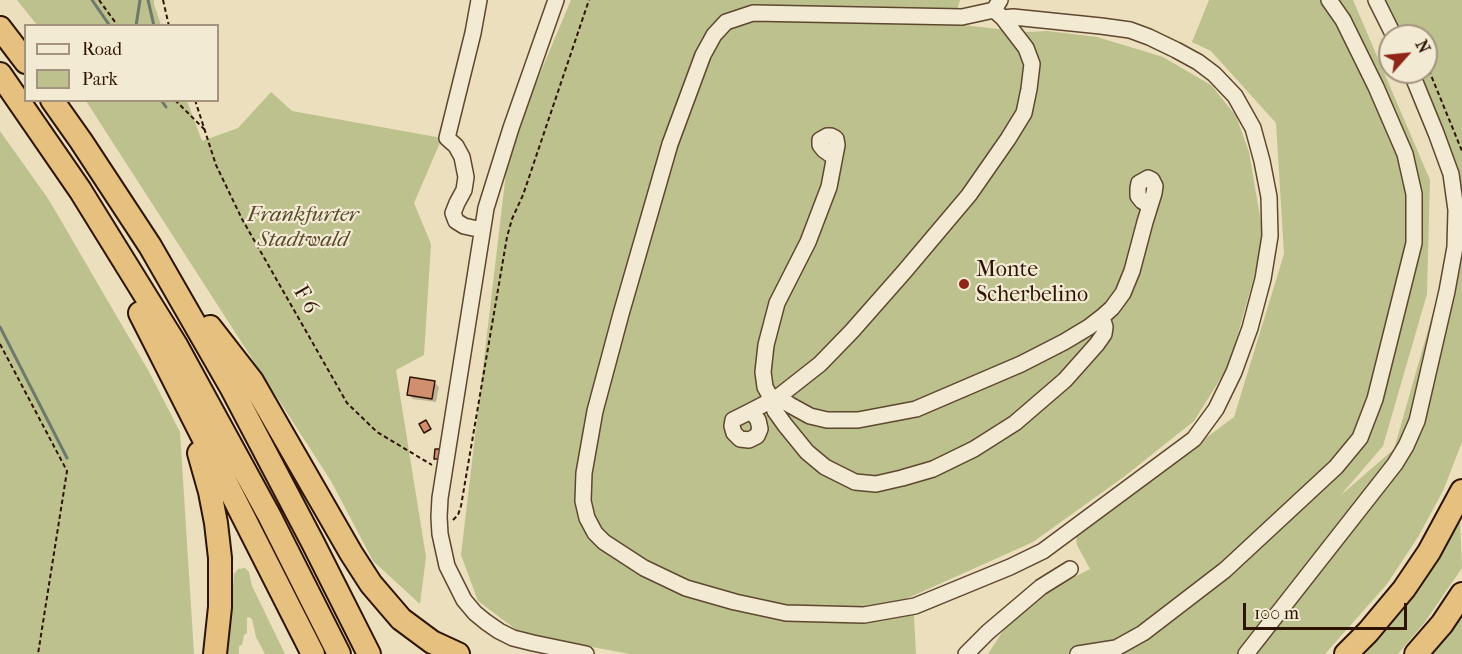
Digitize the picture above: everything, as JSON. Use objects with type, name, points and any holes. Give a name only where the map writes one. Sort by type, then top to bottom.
[{"type":"highway","points":[[0,28],[24,59]]},
{"type":"highway","points":[[0,74],[80,190],[176,345],[270,517],[339,654]]},
{"type":"highway","points":[[53,102],[150,246],[231,387],[369,654]]},
{"type":"highway","points":[[80,190],[117,272],[154,338],[313,654]]},
{"type":"highway","points":[[150,246],[252,381],[371,584],[406,623],[432,642],[458,654]]},
{"type":"highway","points":[[176,383],[206,472],[216,523],[221,592],[216,654]]},
{"type":"highway","points":[[1346,654],[1404,589],[1429,552],[1462,491]]},
{"type":"highway","points":[[1416,654],[1442,624],[1462,594]]},
{"type":"lane","points":[[479,0],[447,138],[456,146],[462,157],[466,177],[464,190],[453,213],[456,221],[464,226],[482,230]]},
{"type":"lane","points":[[556,0],[511,128],[486,208],[440,498],[440,524],[447,566],[464,600],[481,618],[513,638],[586,654]]},
{"type":"lane","points":[[1078,654],[1116,648],[1143,633],[1225,570],[1336,467],[1360,438],[1372,409],[1414,243],[1414,195],[1404,154],[1376,87],[1343,20],[1329,0]]},
{"type":"lane","points":[[1376,0],[1388,24]]},
{"type":"lane","points":[[999,9],[1013,17],[1130,30],[1149,37],[1198,62],[1214,74],[1235,96],[1253,128],[1269,197],[1270,236],[1263,279],[1251,328],[1233,372],[1216,409],[1194,439],[1043,551],[943,596],[905,608],[864,615],[786,613],[686,588],[644,568],[604,542],[595,533],[587,518],[583,501],[584,473],[595,411],[670,144],[703,55],[714,35],[726,22],[753,13],[962,17],[999,9]]},
{"type":"lane","points":[[751,411],[775,398],[820,364],[852,331],[969,195],[1008,139],[1024,113],[1032,64],[1026,48],[999,9]]},
{"type":"lane","points":[[1246,654],[1395,464],[1417,421],[1451,269],[1455,247],[1456,210],[1451,174],[1416,84]]},
{"type":"lane","points":[[834,157],[830,187],[808,242],[777,303],[766,345],[763,372],[765,387],[775,398],[810,416],[827,420],[858,420],[916,409],[1021,364],[1089,327],[1112,308],[1122,293],[1132,271],[1150,206]]},
{"type":"lane","points":[[775,398],[775,411],[784,425],[807,452],[825,467],[855,482],[876,484],[902,478],[933,469],[974,448],[1014,423],[1065,380],[1097,344],[1104,334],[1105,327],[1102,317]]},
{"type":"lane","points":[[966,654],[1041,587],[1070,569]]},
{"type":"path","points":[[99,0],[117,24]]},
{"type":"path","points":[[163,0],[169,24]]},
{"type":"path","points":[[440,524],[450,522],[458,515],[461,506],[507,237],[589,0]]},
{"type":"path","points":[[1435,84],[1462,151]]},
{"type":"path","points":[[177,102],[205,131]]},
{"type":"path","name":"F 6","points":[[196,102],[216,165],[242,219],[346,404],[377,432],[444,472]]},
{"type":"path","points":[[0,344],[67,471],[38,654]]},
{"type":"green space","points":[[17,0],[154,0],[161,24],[36,24]]},
{"type":"green space","points":[[571,0],[960,0],[953,24],[1097,37],[1163,57],[1211,85],[1236,116],[1249,152],[1263,234],[1254,277],[1229,365],[1194,421],[1125,476],[1033,542],[897,603],[914,615],[916,654],[630,654],[522,634],[478,601],[461,555],[509,147]]},
{"type":"green space","points":[[1209,0],[1353,0],[1378,58],[1378,84],[1389,84],[1430,180],[1427,294],[1383,446],[1340,496],[1394,449],[1454,239],[1453,183],[1413,84],[1438,84],[1438,24],[1388,24],[1377,0],[1462,0],[1462,442],[1443,491],[1418,537],[1387,584],[1325,654],[988,654],[1019,606],[1090,569],[1077,545],[1076,535],[1234,417],[1284,254],[1276,123],[1211,51],[1192,42]]},
{"type":"green space","name":"Frankfurter Stadtwald","points":[[271,92],[292,111],[442,138],[414,203],[431,244],[424,355],[396,370],[426,557],[420,604],[373,561],[331,481],[87,102],[187,102],[202,141],[238,128]]},
{"type":"green space","points":[[0,131],[49,200],[148,370],[180,432],[194,654],[0,654]]},
{"type":"green space","points":[[1461,500],[1462,568],[1425,622],[1398,654],[1358,654],[1374,640],[1439,559]]},
{"type":"green space","points":[[245,568],[249,572],[252,586],[285,654],[265,654],[256,637],[252,619],[249,617],[247,618],[247,633],[244,635],[242,645],[239,646],[239,654],[227,654],[234,574],[238,569]]},
{"type":"green space","points":[[1462,611],[1462,654],[1428,654]]},
{"type":"building","points":[[410,377],[435,381],[432,399],[407,395]]},
{"type":"building","points":[[426,420],[431,429],[424,433],[419,424]]},
{"type":"building","points":[[435,449],[440,449],[440,459],[434,459]]},
{"type":"waterway","points":[[92,0],[109,24]]},
{"type":"waterway","points":[[136,24],[140,0]]},
{"type":"waterway","points":[[148,0],[154,24]]},
{"type":"waterway","points":[[162,102],[166,107]]},
{"type":"waterway","points":[[0,327],[67,458]]},
{"type":"place","name":"Monte Scherbelino","points":[[964,284]]}]
